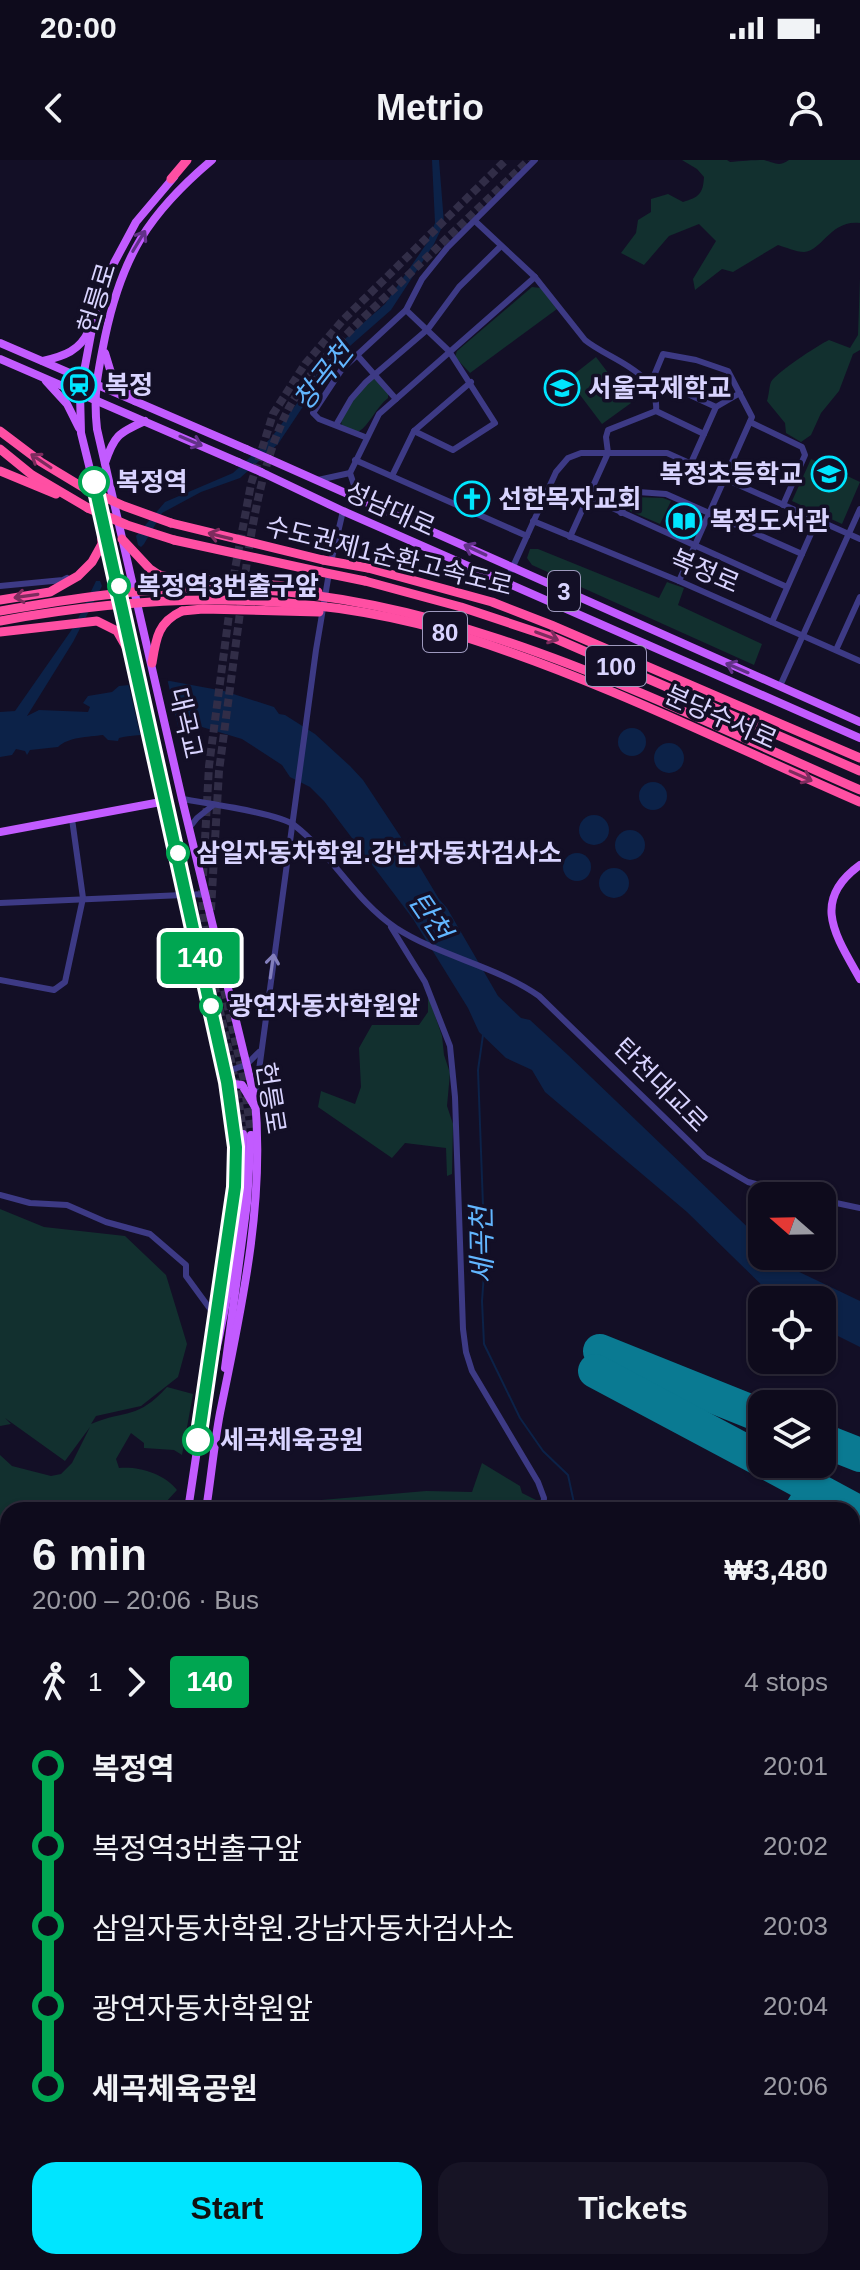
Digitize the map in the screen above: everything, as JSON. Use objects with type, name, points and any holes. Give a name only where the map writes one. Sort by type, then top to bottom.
[{"type":"highway","points":[[171,179],[190,160]]},
{"type":"highway","name":"수도권제1순환고속도로","points":[[0,431],[41,462],[84,488],[124,506],[171,523],[368,568],[492,602],[860,758]]},
{"type":"highway","name":"수도권제1순환고속도로","points":[[0,449],[32,475],[72,500],[127,525],[174,540],[365,581],[461,607],[554,638],[860,771]]},
{"type":"highway","points":[[0,471],[72,500]]},
{"type":"highway","points":[[0,600],[50,592],[78,576],[92,562],[102,544],[100,508]]},
{"type":"highway","points":[[122,539],[159,575],[177,579],[254,581],[359,607]]},
{"type":"highway","name":"분당수서로","points":[[0,611],[107,594],[213,588],[359,607],[471,628],[532,650],[860,790]]},
{"type":"highway","name":"분당수서로","points":[[0,621],[85,606],[163,599],[359,607],[466,637],[529,659],[860,802]]},
{"type":"highway","points":[[152,663],[157,632],[171,616],[182,611],[359,607]]},
{"type":"highway","points":[[0,632],[83,621],[104,623],[117,631],[136,664]]},
{"type":"main road","points":[[178,189],[204,160]]},
{"type":"main road","name":"헌릉로","points":[[152,663],[105,464],[94,399],[95,385],[117,288],[131,254],[150,223],[178,189],[212,160]]},
{"type":"main road","name":"헌릉로","points":[[136,664],[81,433],[80,393],[94,318],[108,277],[127,237],[171,179]]},
{"type":"main road","points":[[43,361],[66,355],[76,348],[85,339],[94,318]]},
{"type":"main road","name":"3","points":[[0,343],[83,379]]},
{"type":"main road","points":[[103,345],[112,376],[138,404]]},
{"type":"main road","name":"3","points":[[0,359],[80,393]]},
{"type":"main road","points":[[39,375],[67,404],[81,433]]},
{"type":"main road","name":"성남대로","points":[[83,379],[358,497],[860,722]]},
{"type":"main road","name":"성남대로","points":[[80,393],[860,738]]},
{"type":"main road","points":[[105,464],[112,442],[119,434],[145,421]]},
{"type":"main road","name":"대곡교","points":[[152,663],[181,796]]},
{"type":"main road","name":"대곡교","points":[[136,664],[165,798]]},
{"type":"main road","name":"헌릉로","points":[[181,796],[255,1103],[259,1138],[256,1203],[238,1329],[220,1416],[207,1502]]},
{"type":"main road","name":"헌릉로","points":[[165,798],[225,1072],[236,1147],[235,1187],[189,1502]]},
{"type":"main road","points":[[0,832],[165,798]]},
{"type":"main road","points":[[860,865],[843,877],[834,895],[830,914],[834,933],[860,979]]},
{"type":"main road","points":[[228,1090],[234,1084],[242,1085],[255,1103]]},
{"type":"main road","points":[[201,1420],[225,1310],[241,1203],[247,1134],[247,1203],[220,1416]]},
{"type":"street","points":[[365,437],[313,413],[342,369],[406,310],[422,279],[447,248],[535,160]]},
{"type":"street","points":[[475,221],[535,277],[585,340],[629,365],[654,393],[656,411]]},
{"type":"street","points":[[336,425],[351,399],[428,329],[459,287],[501,246]]},
{"type":"street","points":[[358,497],[350,473],[365,437],[379,414],[535,277]]},
{"type":"street","points":[[406,310],[449,351],[495,423],[453,450],[414,431]]},
{"type":"street","points":[[647,384],[653,378],[663,354],[696,360],[728,371],[752,417],[679,581]]},
{"type":"street","points":[[357,355],[396,399]]},
{"type":"street","points":[[653,378],[716,407]]},
{"type":"street","points":[[392,476],[414,431],[471,382]]},
{"type":"street","points":[[691,463],[716,407],[740,393]]},
{"type":"street","points":[[570,537],[608,453],[608,430],[656,411],[704,434]]},
{"type":"street","points":[[750,422],[802,447],[805,455],[783,505]]},
{"type":"street","points":[[506,582],[556,472],[568,458],[581,453],[667,453],[860,539]]},
{"type":"street","points":[[355,460],[527,536]]},
{"type":"street","points":[[318,480],[350,473]]},
{"type":"street","points":[[621,513],[629,496],[638,492],[666,494],[802,554]]},
{"type":"street","points":[[588,497],[787,587]]},
{"type":"street","points":[[780,686],[860,509]]},
{"type":"street","points":[[255,1103],[322,609],[343,511]]},
{"type":"street","points":[[772,622],[817,520]]},
{"type":"street","name":"복정로","points":[[533,521],[860,661]]},
{"type":"street","points":[[0,586],[63,580],[82,569],[95,549],[101,524]]},
{"type":"street","points":[[836,650],[860,597]]},
{"type":"street","points":[[852,615],[860,619]]},
{"type":"street","points":[[181,796],[292,823]]},
{"type":"street","points":[[189,828],[212,806]]},
{"type":"street","points":[[0,980],[54,990],[65,982],[83,898],[72,819]]},
{"type":"street","name":"탄천대교로","points":[[292,823],[329,857],[369,907],[385,920],[413,938],[507,976],[539,996],[705,1157],[748,1182]]},
{"type":"street","points":[[0,903],[206,894]]},
{"type":"street","points":[[391,927],[425,982],[450,1046],[466,1352],[472,1371],[538,1482],[544,1502]]},
{"type":"street","points":[[225,1072],[246,1065],[260,1051]]},
{"type":"street","points":[[0,1195],[30,1203],[67,1205],[106,1222],[150,1234],[186,1265],[186,1276],[216,1317]]},
{"type":"street","points":[[836,1203],[860,1208]]},
{"type":"green space","points":[[682,160],[764,160],[780,164],[789,160],[860,160],[860,223],[850,223],[834,230],[804,252],[778,245],[733,272],[722,269],[695,290],[693,279],[716,241],[699,224],[669,236],[644,265],[621,253],[636,233],[638,220],[651,212],[651,199],[668,194],[683,202],[701,191],[704,177]]},
{"type":"green space","points":[[860,278],[860,350],[853,354],[839,391],[821,413],[811,435],[801,442],[786,433],[785,423],[767,401],[771,382],[789,366],[829,340],[850,348],[858,335]]},
{"type":"green space","points":[[532,287],[541,288],[557,309],[470,373],[455,357],[457,351]]},
{"type":"green space","points":[[596,357],[631,403],[602,424],[568,379]]},
{"type":"green space","points":[[373,378],[378,379],[388,392],[388,398],[358,432],[342,426],[341,421],[352,400]]},
{"type":"green space","points":[[811,459],[860,482],[842,524],[792,501]]},
{"type":"green space","points":[[635,497],[671,501],[660,524],[630,511],[628,506]]},
{"type":"green space","points":[[530,549],[538,549],[659,598],[667,582],[684,588],[678,605],[762,644],[754,665],[532,565],[527,558]]},
{"type":"green space","points":[[428,995],[450,1073],[447,1106],[453,1124],[452,1174],[447,1176],[446,1148],[405,1143],[392,1158],[318,1107],[321,1091],[355,1104],[361,1087],[359,1048],[372,1025],[419,1025],[428,1012]]},
{"type":"green space","points":[[0,1209],[44,1227],[125,1236],[166,1275],[187,1344],[178,1377],[141,1406],[96,1416],[91,1424],[148,1405],[167,1387],[193,1394],[182,1455],[174,1450],[144,1448],[144,1443],[131,1433],[116,1459],[119,1468],[151,1472],[177,1490],[166,1502],[0,1502],[0,1455],[12,1466],[51,1476],[61,1474],[72,1463],[90,1427],[65,1461],[5,1418],[11,1424],[0,1426]]},
{"type":"green space","points":[[482,1463],[520,1486],[522,1493],[540,1502],[298,1502],[426,1491],[472,1492]]},
{"type":"water","name":"창곡천","points":[[432,160],[439,160],[444,223],[391,310],[334,360],[278,444],[240,478],[201,492],[162,513],[144,544],[141,547],[138,545],[136,536],[165,502],[233,473],[271,438],[307,390],[330,352],[385,304],[427,243],[435,223]]},
{"type":"water","name":"탄천","points":[[96,581],[100,581],[102,586],[73,642],[27,716],[39,710],[88,712],[90,707],[83,703],[88,696],[112,692],[119,686],[170,681],[224,691],[274,707],[279,714],[315,734],[363,780],[447,908],[498,996],[568,1055],[748,1228],[748,1270],[795,1270],[829,1286],[763,1286],[687,1212],[545,1092],[532,1070],[506,1058],[479,1032],[468,1008],[413,919],[324,801],[310,787],[290,777],[282,765],[242,739],[192,724],[176,731],[128,736],[118,741],[108,740],[103,735],[79,738],[58,747],[30,750],[27,755],[25,751],[16,749],[12,755],[0,757],[0,712],[15,711],[75,625]]},
{"type":"water","points":[[632,728],[642,732],[646,742],[642,752],[632,756],[622,752],[618,742],[622,732]]},
{"type":"water","points":[[669,743],[675,744],[683,752],[683,764],[675,772],[669,773],[663,772],[655,764],[654,758],[655,752],[663,744]]},
{"type":"water","points":[[653,782],[663,786],[667,796],[663,806],[653,810],[643,806],[639,796],[643,786]]},
{"type":"water","points":[[594,815],[604,820],[609,830],[604,840],[594,845],[584,840],[579,830],[584,820]]},
{"type":"water","points":[[630,830],[636,831],[644,839],[644,851],[636,859],[630,860],[624,859],[616,851],[615,845],[616,839],[624,831]]},
{"type":"water","points":[[577,853],[587,857],[591,867],[587,877],[577,881],[567,877],[563,867],[567,857]]},
{"type":"water","points":[[614,868],[620,869],[628,877],[628,889],[620,897],[614,898],[608,897],[600,889],[599,883],[600,877],[608,869]]},
{"type":"water","name":"탄천","points":[[836,1290],[860,1301],[860,1347],[836,1335]]},
{"type":"pier","points":[[167,678],[180,735],[141,738],[128,682]]},
{"type":"waterway","name":"세곡천","points":[[483,1035],[478,1070],[485,1260],[482,1301],[484,1344],[520,1418],[543,1451],[568,1475],[574,1502]]},
{"type":"taxiway","points":[[836,1455],[859,1454]]},
{"type":"taxiway","points":[[795,1502],[809,1478]]},
{"type":"runway","points":[[600,1351],[748,1410]]},
{"type":"runway","points":[[595,1371],[748,1453]]},
{"type":"runway","points":[[836,1446],[860,1455]]},
{"type":"runway","points":[[795,1478],[840,1502]]},
{"type":"tunnel","points":[[203,876],[209,766],[235,569],[251,484],[273,414],[305,364],[343,320],[506,160]]},
{"type":"tunnel","points":[[244,584],[265,470],[281,426],[301,389],[326,356],[355,326],[529,160]]},
{"type":"tunnel","points":[[211,910],[219,771],[241,605]]},
{"type":"tunnel","points":[[202,890],[208,952],[234,1073],[243,1134]]},
{"type":"tunnel","points":[[219,967],[244,1081],[251,1135]]},
{"type":"bus line","name":"140","points":[[94,482],[227,1082],[236,1147],[230,1231],[198,1440]]},
{"type":"place","name":"복정","points":[[79,385]]},
{"type":"place","name":"서울국제학교","points":[[562,388]]},
{"type":"place","name":"복정초등학교","points":[[829,474]]},
{"type":"place","name":"복정역","points":[[94,482]]},
{"type":"place","name":"선한목자교회","points":[[472,499]]},
{"type":"place","name":"복정도서관","points":[[684,521]]},
{"type":"place","name":"복정역3번출구앞","points":[[119,586]]},
{"type":"place","name":"삼일자동차학원.강남자동차검사소","points":[[178,853]]},
{"type":"place","name":"광연자동차학원앞","points":[[211,1006]]},
{"type":"place","name":"세곡체육공원","points":[[198,1440]]}]
